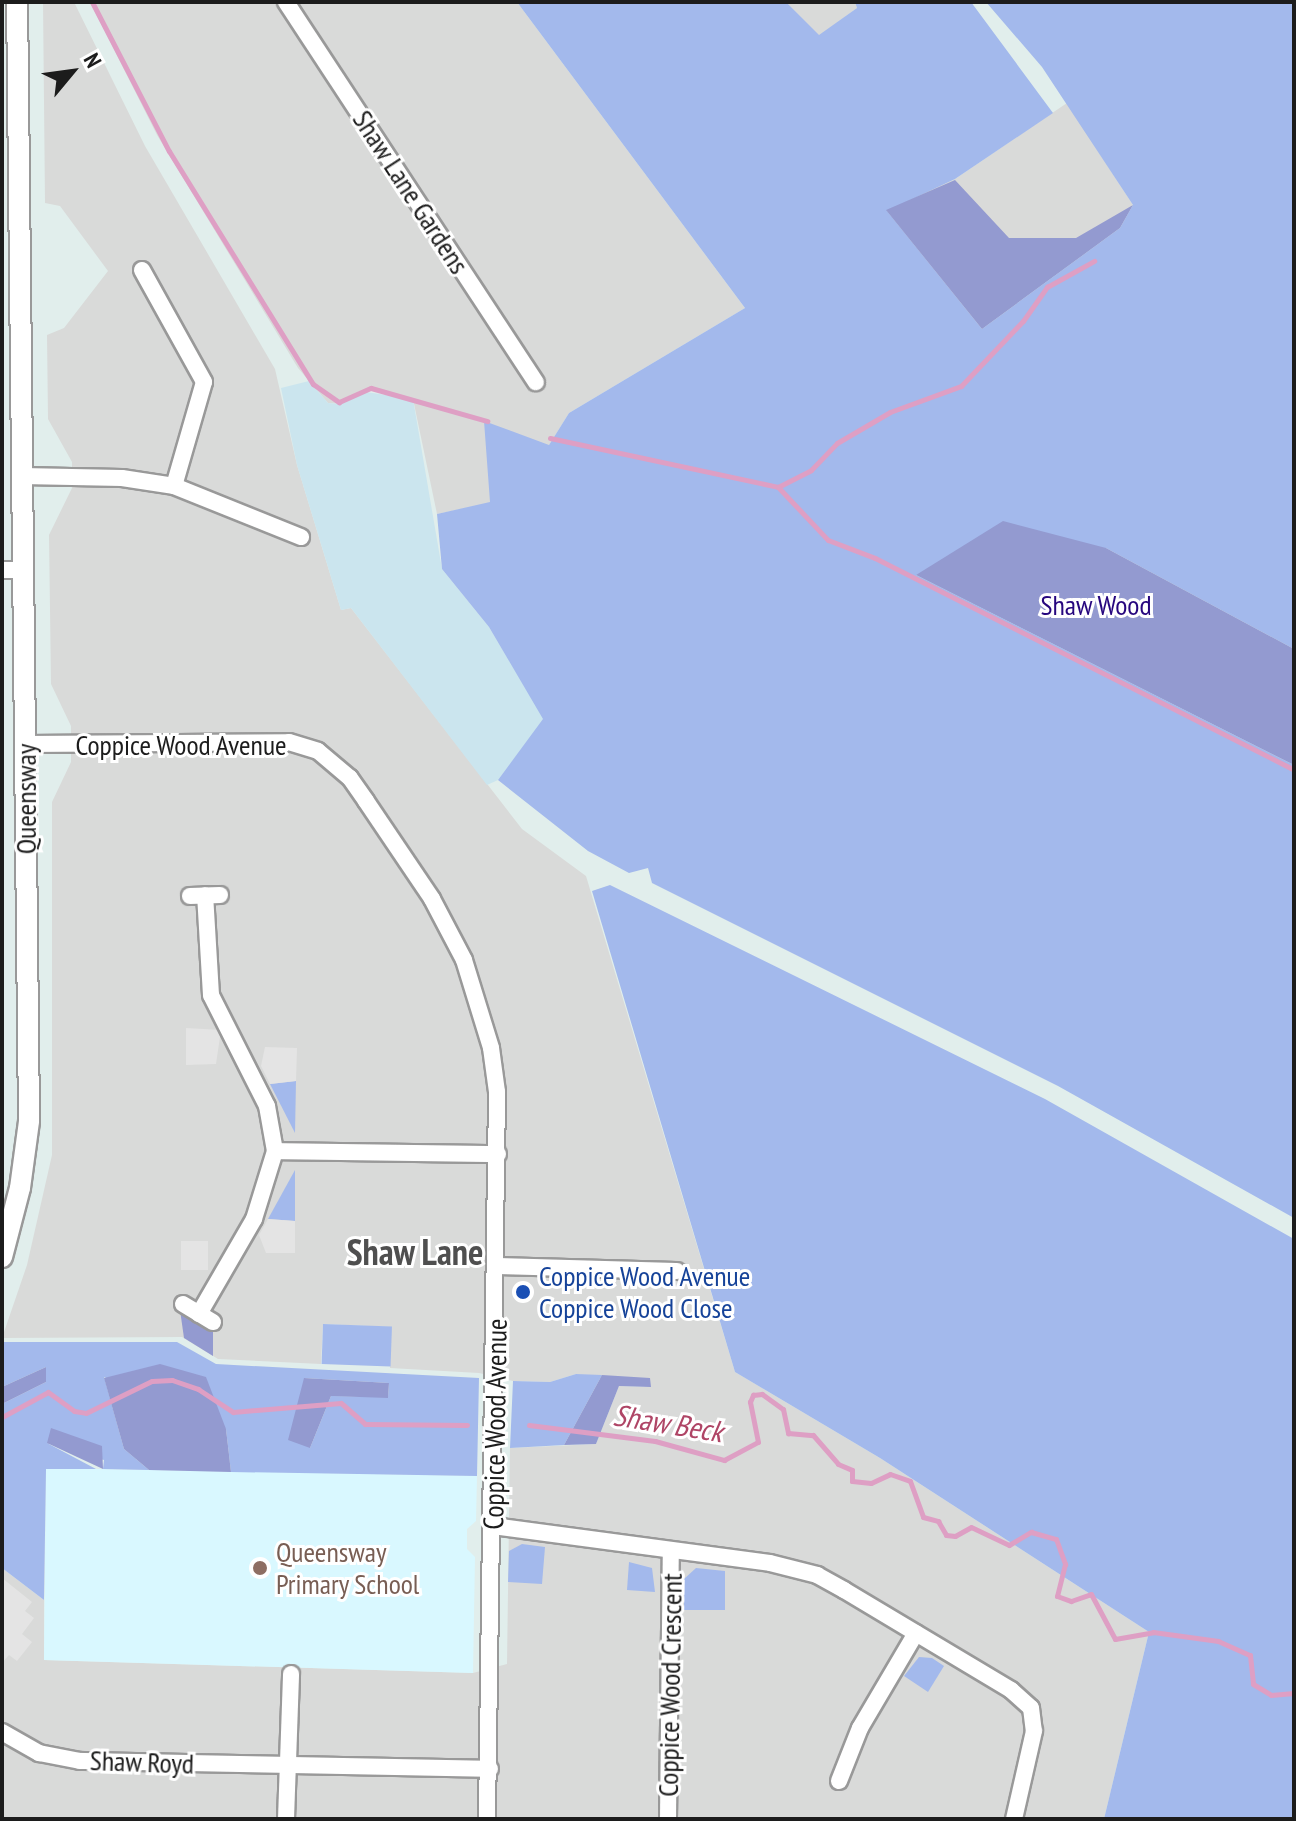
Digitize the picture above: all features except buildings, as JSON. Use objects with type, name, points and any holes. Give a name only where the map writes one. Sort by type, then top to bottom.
[{"type":"street","name":"Queensway","points":[[2,1257],[20,1188],[29,1121],[17,2]]},
{"type":"street","name":"Shaw Lane Gardens","points":[[286,2],[536,382]]},
{"type":"street","points":[[142,270],[204,382],[174,486]]},
{"type":"street","points":[[22,476],[122,478],[174,486],[301,537]]},
{"type":"street","points":[[2,570],[23,570]]},
{"type":"street","name":"Coppice Wood Avenue","points":[[26,744],[289,742],[335,763],[411,867],[464,960],[491,1048],[498,1154],[487,1819]]},
{"type":"street","points":[[183,1304],[206,1318],[254,1219],[275,1151],[267,1106],[211,995],[205,895]]},
{"type":"street","points":[[275,1151],[498,1154]]},
{"type":"street","points":[[497,1266],[677,1271]]},
{"type":"street","name":"Coppice Wood Crescent","points":[[493,1526],[770,1563],[817,1575],[916,1633],[1031,1708],[1034,1731],[1014,1819]]},
{"type":"street","name":"Coppice Wood Crescent","points":[[668,1819],[671,1551]]},
{"type":"street","points":[[839,1781],[860,1728],[916,1633]]},
{"type":"street","points":[[286,1819],[291,1674]]},
{"type":"street","name":"Shaw Royd","points":[[2,1732],[39,1753],[80,1761],[490,1769]]},
{"type":"shaded area","points":[[43,2],[74,2],[145,146],[275,369],[297,465],[341,610],[351,608],[522,829],[586,876],[735,1372],[880,1458],[1149,1632],[1104,1819],[2,1819],[2,1568],[44,1600],[44,1660],[473,1673],[507,1664],[510,1448],[596,1444],[619,1386],[650,1387],[576,1374],[550,1382],[513,1381],[479,1373],[390,1368],[391,1327],[323,1324],[321,1364],[218,1359],[182,1337],[2,1338],[27,1265],[52,1155],[52,802],[71,762],[71,726],[51,684],[49,535],[72,488],[72,462],[48,419],[47,335],[64,328],[108,271],[60,206],[45,203]]},
{"type":"shaded area","points":[[90,2],[517,2],[745,308],[569,413],[549,445],[490,503],[437,514],[413,399],[368,390],[341,404],[328,403],[298,368],[157,135]]},
{"type":"shaded area","points":[[517,2],[786,2],[819,35],[857,8],[855,2],[971,2],[1053,113],[955,179],[887,211],[982,329],[1120,228],[1133,205],[1042,67],[986,2],[1294,2],[1294,649],[1106,548],[916,575],[1294,765],[1294,1218],[1058,1086],[652,883],[648,868],[629,873],[588,851],[498,780],[543,719],[489,627],[442,569],[437,514],[490,502],[484,421],[549,445],[569,413],[745,308]]},
{"type":"shaded area","points":[[786,2],[855,2],[857,8],[819,36]]},
{"type":"shaded area","points":[[1067,103],[1133,205],[982,329],[886,210],[955,179]]},
{"type":"shaded area","points":[[309,381],[328,403],[341,404],[359,391],[413,399],[442,569],[489,627],[544,719],[498,780],[487,785],[351,608],[341,610],[297,465],[281,388]]},
{"type":"shaded area","points":[[610,885],[1045,1099],[1294,1239],[1294,1819],[1104,1819],[1149,1632],[880,1458],[735,1372],[592,891]]},
{"type":"shaded area","points":[[186,1028],[221,1030],[216,1064],[186,1065]]},
{"type":"shaded area","points":[[265,1047],[297,1048],[296,1081],[270,1084],[261,1066]]},
{"type":"shaded area","points":[[296,1081],[295,1133],[270,1084]]},
{"type":"shaded area","points":[[295,1170],[295,1221],[268,1219]]},
{"type":"shaded area","points":[[268,1219],[295,1221],[295,1253],[266,1253],[259,1235]]},
{"type":"shaded area","points":[[181,1241],[208,1241],[208,1270],[181,1270]]},
{"type":"shaded area","points":[[323,1324],[392,1326],[391,1366],[322,1364]]},
{"type":"shaded area","points":[[2,1342],[177,1342],[216,1364],[479,1378],[477,1476],[231,1472],[226,1429],[104,1377],[124,1449],[149,1470],[103,1469],[104,1460],[47,1443],[96,1469],[46,1469],[44,1600],[2,1568],[2,1404],[46,1382],[46,1367],[2,1387]],"holes":[[[304,1378],[389,1383],[388,1397],[331,1396],[310,1448]]]},
{"type":"shaded area","points":[[576,1374],[602,1375],[564,1445],[510,1448],[513,1381],[550,1382]]},
{"type":"shaded area","name":"Queensway Primary School","points":[[46,1468],[477,1476],[476,1521],[467,1529],[467,1549],[475,1557],[473,1673],[44,1660]]},
{"type":"shaded area","points":[[522,1544],[545,1547],[542,1584],[508,1582],[509,1551]]},
{"type":"shaded area","points":[[629,1562],[652,1568],[655,1592],[627,1590]]},
{"type":"shaded area","points":[[696,1568],[725,1571],[725,1610],[684,1610],[684,1579]]},
{"type":"shaded area","points":[[2,1578],[32,1602],[25,1611],[34,1618],[22,1634],[32,1642],[17,1661],[9,1655],[2,1663]]},
{"type":"shaded area","points":[[919,1657],[932,1658],[944,1666],[928,1692],[904,1676]]},
{"type":"green space","points":[[955,180],[1009,238],[1076,238],[1133,205],[1120,228],[982,329],[886,210]]},
{"type":"green space","name":"Shaw Wood","points":[[1003,521],[1106,548],[1294,649],[1294,765],[916,575]]},
{"type":"green space","points":[[180,1310],[213,1330],[213,1356],[184,1338]]},
{"type":"green space","points":[[160,1364],[206,1377],[226,1429],[231,1472],[149,1470],[124,1449],[104,1378]]},
{"type":"green space","points":[[46,1367],[46,1382],[2,1404],[2,1387]]},
{"type":"green space","points":[[602,1375],[650,1378],[651,1387],[619,1386],[596,1444],[564,1445]]},
{"type":"green space","points":[[304,1378],[389,1383],[388,1398],[331,1396],[310,1448],[288,1440]]},
{"type":"green space","points":[[51,1428],[102,1446],[103,1469],[47,1443]]},
{"type":"waterway","points":[[92,2],[169,151],[313,384],[339,402],[371,388],[487,421]]},
{"type":"waterway","points":[[550,438],[778,487],[811,470],[837,443],[890,412],[961,386],[1023,321],[1047,287],[1094,261]]},
{"type":"waterway","points":[[778,487],[828,540],[875,558],[1294,770]]},
{"type":"waterway","name":"Shaw Beck","points":[[2,1417],[48,1392],[74,1411],[86,1413],[152,1381],[172,1380],[198,1389],[233,1412],[341,1403],[365,1424],[467,1425]]},
{"type":"waterway","name":"Shaw Beck","points":[[529,1425],[655,1441],[724,1460],[758,1442],[750,1402],[753,1395],[762,1394],[783,1409],[788,1433],[813,1435],[838,1464],[852,1470],[852,1481],[871,1483],[890,1474],[910,1481],[923,1517],[938,1521],[946,1535],[955,1536],[971,1527],[1009,1545],[1031,1532],[1056,1539],[1065,1564],[1057,1596],[1071,1601],[1091,1594],[1115,1639],[1153,1632],[1218,1641],[1250,1655],[1253,1684],[1271,1695],[1294,1693]]},
{"type":"place","name":"Coppice Wood Avenue Coppice Wood Close","points":[[523,1292]]},
{"type":"place","name":"Queensway Primary School","points":[[260,1568]]},
{"type":"district","name":"Shaw Lane","points":[[415,1252]]}]
